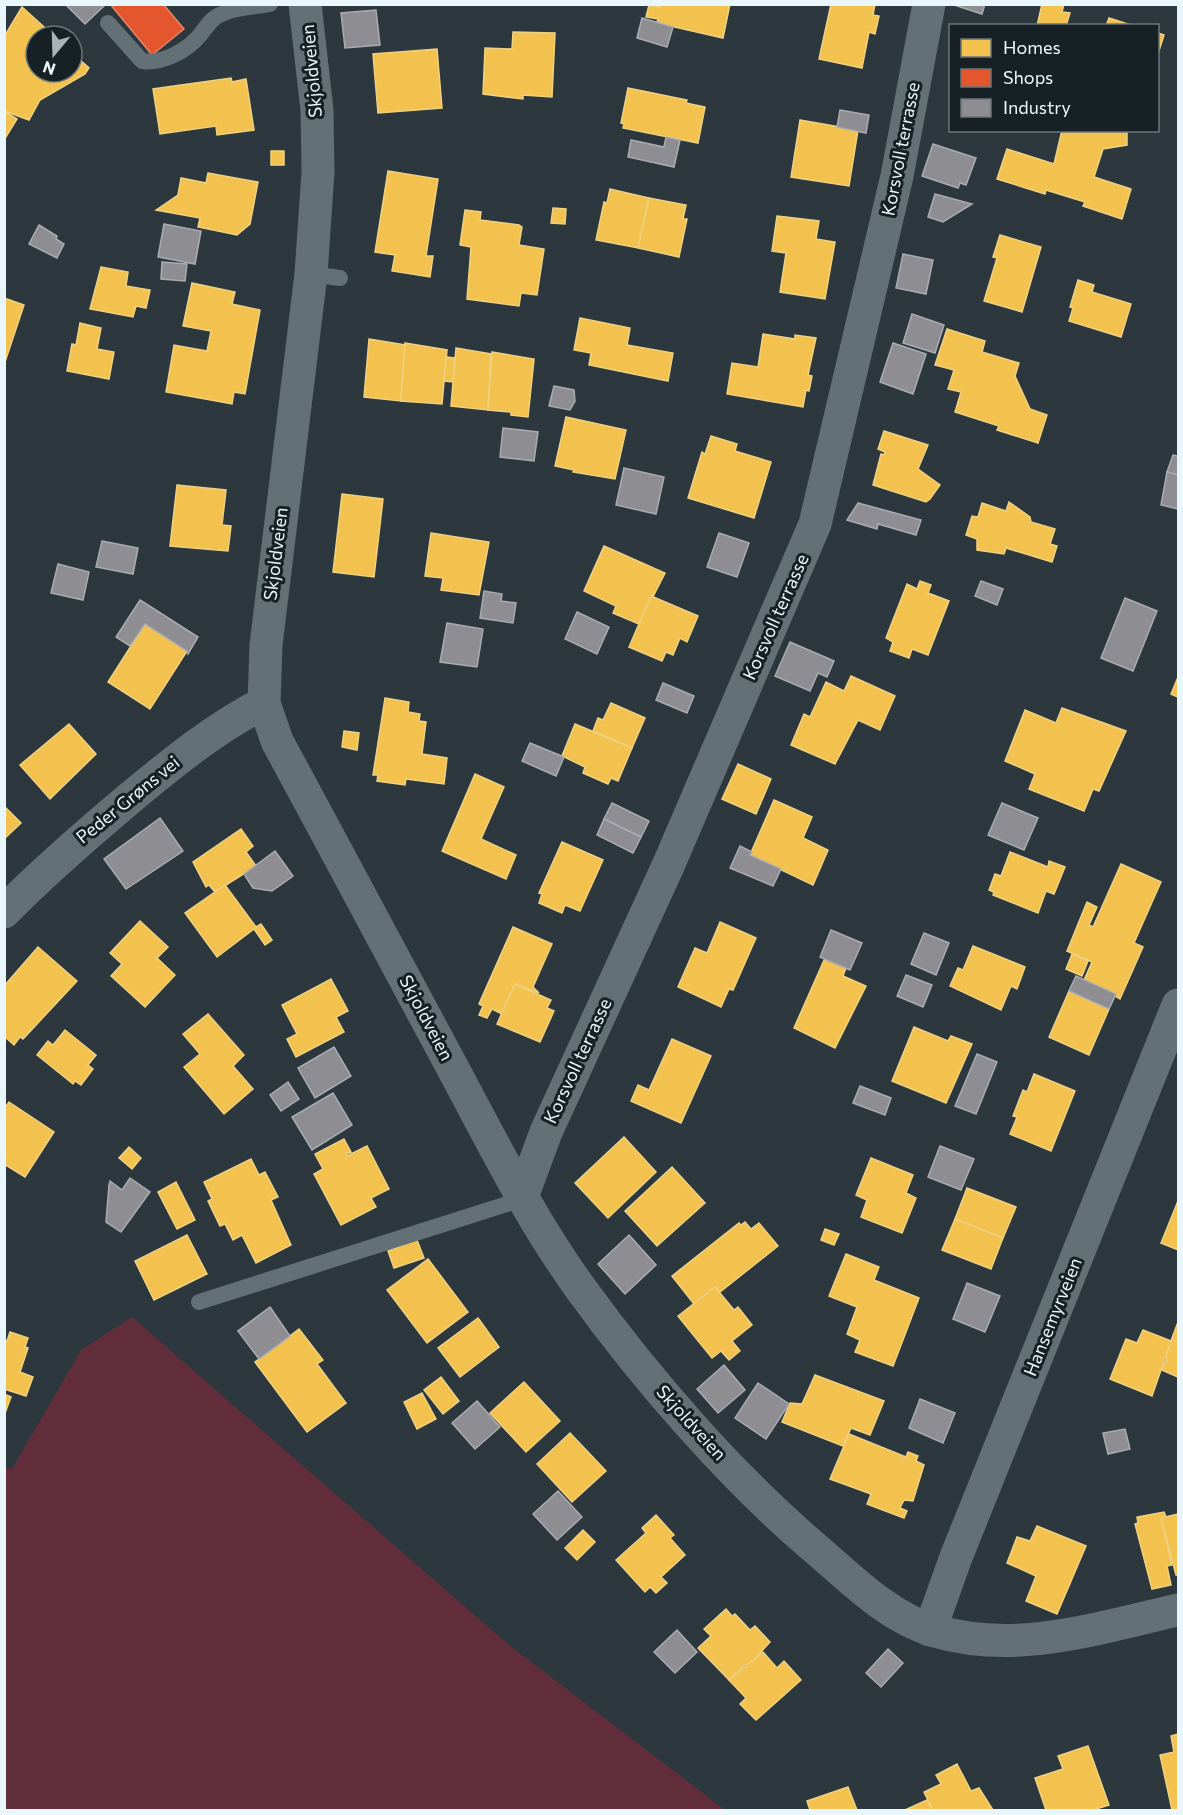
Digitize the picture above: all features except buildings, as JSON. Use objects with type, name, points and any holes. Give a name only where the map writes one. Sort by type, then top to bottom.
[{"type":"street","name":"Skjoldveien","points":[[305,4],[314,74],[325,276],[268,617],[264,703],[283,751],[522,1197],[580,1288],[638,1362],[757,1496],[876,1599],[930,1630],[963,1638],[1024,1642],[1179,1610]]},
{"type":"street","name":"Korsvoll terrasse","points":[[522,1197],[546,1132],[668,866],[815,524],[897,176],[929,4]]},
{"type":"street","name":"Peder Grøns vei","points":[[4,912],[76,843],[170,765],[234,718],[264,703]]},
{"type":"street","name":"Hansemyrveien","points":[[930,1630],[956,1557],[1179,1005]]},
{"type":"lane","points":[[108,23],[142,62],[153,63],[175,54],[199,36],[207,23],[224,12],[270,4]]},
{"type":"lane","points":[[199,1302],[507,1204],[522,1197]]},
{"type":"shaded area","points":[[132,1317],[509,1645],[725,1810],[5,1810],[5,1467],[12,1469],[81,1350]]}]
